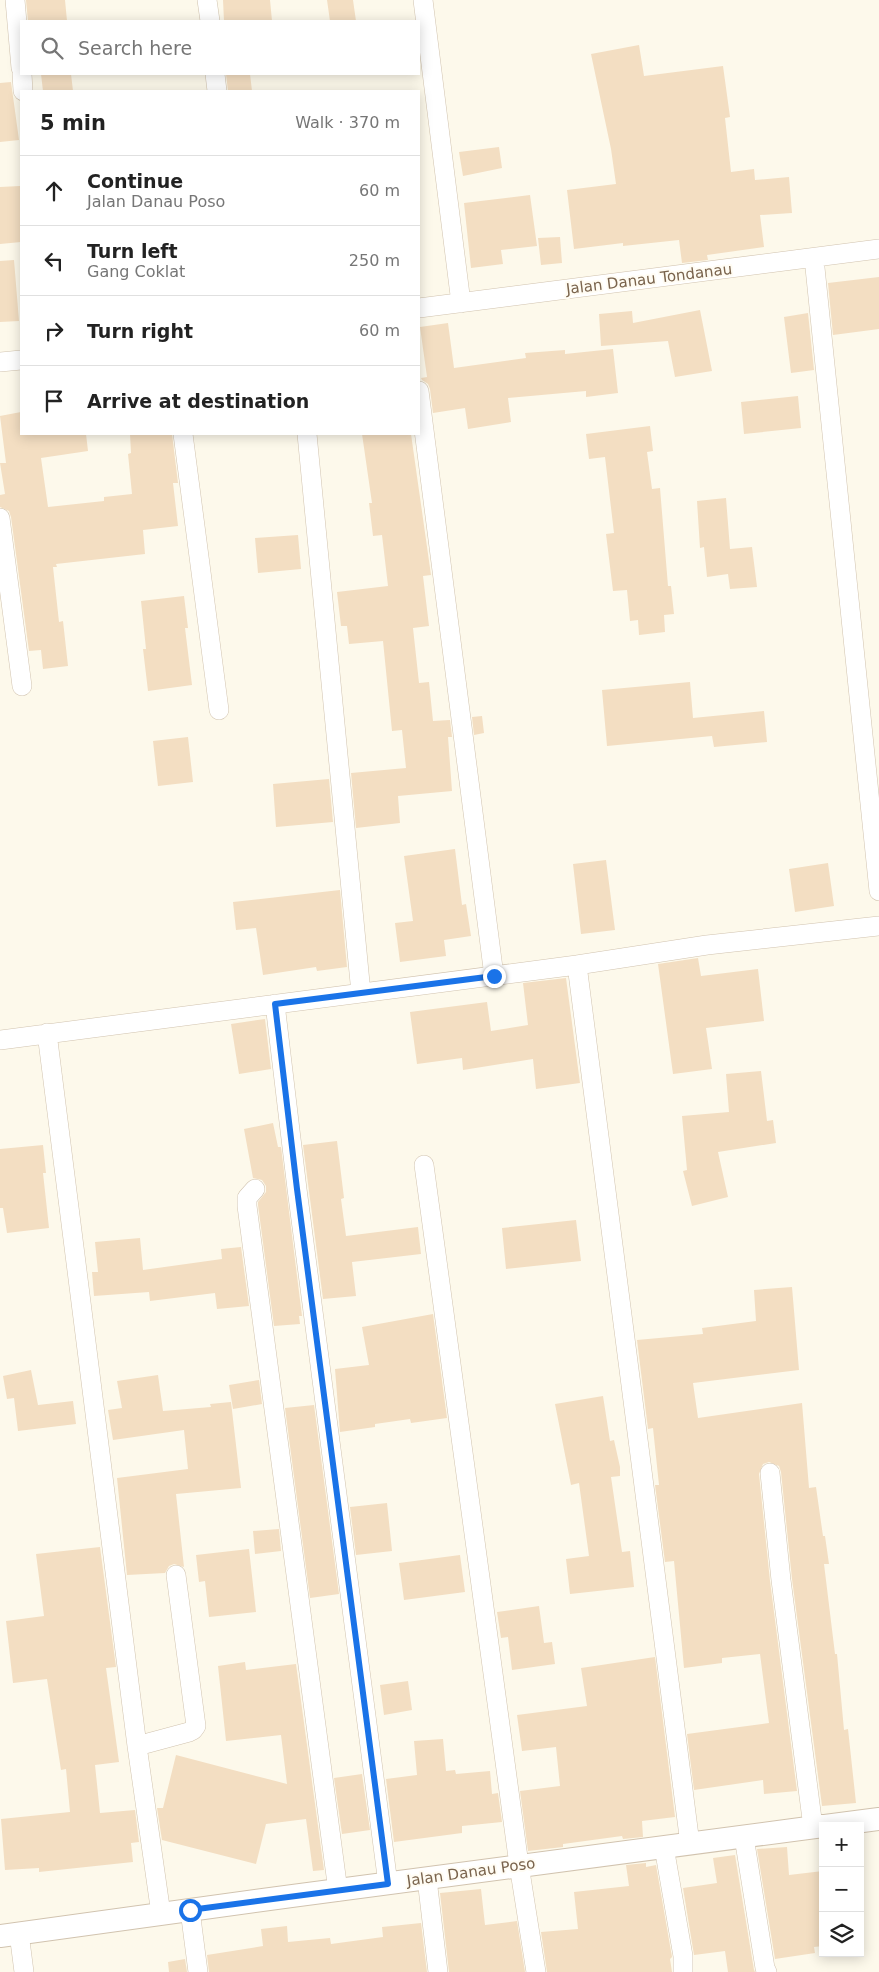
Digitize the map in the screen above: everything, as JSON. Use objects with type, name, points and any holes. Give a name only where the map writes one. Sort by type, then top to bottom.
[{"type":"street","points":[[15,0],[20,57]]},
{"type":"street","points":[[207,0],[210,20]]},
{"type":"street","points":[[422,0],[461,303]]},
{"type":"street","points":[[22,75],[23,90]]},
{"type":"street","points":[[215,75],[217,90]]},
{"type":"street","name":"Jalan Danau Tondanau","points":[[420,308],[879,249]]},
{"type":"street","points":[[814,258],[879,891]]},
{"type":"street","points":[[0,362],[20,360]]},
{"type":"street","points":[[420,399],[494,976]]},
{"type":"street","points":[[183,435],[218,710]]},
{"type":"street","points":[[307,435],[361,993]]},
{"type":"street","points":[[0,518],[22,686]]},
{"type":"street","points":[[0,1040],[577,965],[706,945],[879,926]]},
{"type":"street","points":[[577,965],[690,1844]]},
{"type":"street","points":[[275,1004],[297,1189],[388,1884]]},
{"type":"street","points":[[47,1034],[137,1746],[161,1914]]},
{"type":"street","points":[[424,1165],[519,1865],[536,1972]]},
{"type":"street","points":[[255,1189],[247,1198],[247,1206],[338,1891]]},
{"type":"street","points":[[770,1473],[781,1580],[819,1822]]},
{"type":"street","points":[[137,1746],[189,1732],[196,1726],[176,1575]]},
{"type":"street","name":"Jalan Danau Poso","points":[[854,1822],[879,1819]]},
{"type":"street","name":"Jalan Danau Poso","points":[[5,1935],[819,1826]]},
{"type":"street","points":[[744,1837],[765,1968],[768,1972]]},
{"type":"street","points":[[664,1847],[683,1956],[682,1972]]},
{"type":"street","points":[[427,1879],[438,1972]]},
{"type":"street","points":[[190,1910],[198,1972]]},
{"type":"street","points":[[5,1935],[24,1972]]},
{"type":"building","points":[[26,0],[65,0],[67,20],[28,20]]},
{"type":"building","points":[[223,0],[270,0],[272,20],[224,20]]},
{"type":"building","points":[[327,0],[353,0],[356,20],[330,20]]},
{"type":"building","points":[[639,45],[644,76],[723,66],[730,117],[725,118],[731,172],[754,169],[755,180],[789,177],[792,213],[760,215],[764,247],[707,255],[708,260],[682,263],[679,240],[623,246],[623,243],[574,249],[567,190],[616,184],[611,149],[591,54]]},
{"type":"building","points":[[41,75],[71,75],[73,90],[43,90]]},
{"type":"building","points":[[226,75],[250,75],[252,90],[228,90]]},
{"type":"building","points":[[11,82],[19,140],[0,142],[0,83]]},
{"type":"building","points":[[499,147],[502,168],[463,176],[459,152]]},
{"type":"building","points":[[20,186],[20,242],[0,244],[0,187]]},
{"type":"building","points":[[530,195],[537,246],[501,250],[503,264],[471,268],[464,203]]},
{"type":"building","points":[[560,237],[562,263],[541,265],[538,238]]},
{"type":"building","points":[[14,260],[19,321],[0,322],[0,261]]},
{"type":"building","points":[[879,277],[879,329],[833,335],[828,283]]},
{"type":"building","points":[[700,310],[712,371],[675,377],[668,341],[601,346],[599,314],[632,311],[633,323]]},
{"type":"building","points":[[808,313],[814,370],[791,373],[784,317]]},
{"type":"building","points":[[448,323],[454,368],[526,358],[525,353],[565,350],[565,354],[613,349],[618,393],[586,397],[586,391],[508,398],[511,422],[468,429],[465,408],[433,413],[430,389],[428,384],[421,378],[427,377],[420,327]]},
{"type":"building","points":[[798,396],[801,428],[744,434],[741,402]]},
{"type":"building","points":[[20,412],[20,435],[86,435],[88,451],[41,458],[48,507],[104,501],[104,497],[132,494],[128,454],[131,453],[130,435],[172,435],[178,483],[173,483],[178,526],[143,530],[145,554],[56,564],[57,567],[53,567],[59,622],[63,621],[68,666],[43,669],[41,650],[29,651],[11,517],[9,511],[0,507],[0,495],[5,494],[0,463],[6,463],[0,416]]},
{"type":"building","points":[[650,426],[653,451],[647,452],[652,489],[660,488],[668,586],[671,586],[674,614],[664,615],[665,632],[639,635],[638,620],[630,621],[627,590],[613,591],[606,534],[614,533],[605,457],[589,459],[586,434]]},
{"type":"building","points":[[362,435],[411,435],[431,575],[423,576],[429,626],[413,628],[419,683],[429,682],[433,721],[450,720],[452,737],[448,737],[452,791],[398,796],[400,823],[356,828],[351,773],[406,768],[402,730],[392,731],[383,641],[349,644],[347,626],[341,626],[337,592],[388,586],[382,535],[373,536],[369,503],[372,503]]},
{"type":"building","points":[[726,498],[730,549],[752,547],[757,587],[730,589],[728,574],[707,577],[704,547],[700,548],[697,501]]},
{"type":"building","points":[[298,535],[301,569],[258,573],[255,538]]},
{"type":"building","points":[[184,596],[188,628],[185,628],[192,685],[148,691],[143,649],[146,649],[141,601]]},
{"type":"building","points":[[690,682],[693,718],[764,711],[767,742],[714,747],[712,736],[607,746],[602,690]]},
{"type":"building","points":[[482,716],[484,733],[474,735],[472,717]]},
{"type":"building","points":[[188,737],[193,782],[158,786],[153,741]]},
{"type":"building","points":[[329,779],[333,822],[276,827],[273,784]]},
{"type":"building","points":[[455,849],[462,905],[466,904],[471,936],[444,940],[446,956],[400,962],[395,923],[413,921],[404,856]]},
{"type":"building","points":[[606,860],[615,930],[581,934],[573,864]]},
{"type":"building","points":[[828,863],[834,906],[795,912],[789,869]]},
{"type":"building","points":[[340,890],[347,967],[317,971],[316,967],[263,975],[256,928],[236,930],[233,902]]},
{"type":"building","points":[[698,958],[701,976],[758,969],[764,1021],[706,1028],[712,1069],[673,1074],[658,964]]},
{"type":"building","points":[[566,978],[580,1083],[536,1089],[533,1059],[463,1070],[462,1058],[417,1064],[410,1012],[487,1002],[491,1031],[528,1025],[523,983]]},
{"type":"building","points":[[265,1019],[271,1069],[239,1074],[231,1024]]},
{"type":"building","points":[[761,1071],[767,1121],[773,1120],[776,1143],[718,1152],[728,1197],[692,1206],[683,1171],[687,1170],[682,1116],[729,1112],[726,1074]]},
{"type":"building","points":[[273,1123],[278,1147],[281,1147],[302,1316],[299,1316],[300,1324],[274,1326],[258,1205],[258,1202],[266,1192],[266,1186],[262,1180],[253,1178],[244,1129]]},
{"type":"building","points":[[337,1141],[344,1198],[341,1199],[346,1236],[418,1227],[421,1254],[352,1262],[356,1296],[323,1299],[303,1145]]},
{"type":"building","points":[[43,1145],[46,1173],[43,1173],[49,1228],[7,1233],[3,1208],[0,1208],[0,1149]]},
{"type":"building","points":[[576,1220],[581,1261],[506,1269],[502,1228]]},
{"type":"building","points":[[140,1238],[143,1270],[222,1259],[221,1249],[241,1247],[249,1306],[217,1309],[215,1293],[150,1301],[149,1292],[94,1296],[92,1272],[98,1272],[95,1242]]},
{"type":"building","points":[[792,1287],[799,1370],[693,1383],[698,1418],[802,1403],[809,1488],[816,1487],[829,1564],[824,1564],[835,1654],[837,1654],[844,1730],[848,1729],[856,1803],[822,1806],[792,1579],[781,1472],[779,1466],[769,1462],[763,1464],[759,1474],[770,1581],[797,1791],[764,1794],[763,1780],[694,1790],[687,1734],[769,1723],[760,1654],[722,1658],[722,1663],[684,1668],[674,1561],[665,1562],[655,1485],[659,1485],[653,1428],[648,1429],[637,1340],[703,1334],[702,1328],[756,1321],[754,1290]]},
{"type":"building","points":[[433,1314],[447,1418],[411,1423],[410,1419],[340,1432],[335,1369],[369,1365],[362,1327]]},
{"type":"building","points":[[31,1370],[38,1405],[73,1401],[76,1424],[18,1431],[14,1398],[7,1399],[3,1376]]},
{"type":"building","points":[[158,1375],[163,1411],[211,1407],[210,1404],[231,1402],[241,1488],[176,1494],[184,1567],[174,1564],[169,1566],[165,1573],[127,1575],[117,1478],[188,1469],[184,1430],[113,1440],[108,1410],[122,1408],[117,1381]]},
{"type":"building","points":[[259,1380],[262,1404],[233,1409],[229,1385]]},
{"type":"building","points":[[603,1396],[610,1441],[614,1440],[620,1467],[620,1476],[611,1477],[622,1552],[630,1551],[634,1587],[570,1594],[566,1559],[589,1556],[579,1483],[571,1485],[555,1404]]},
{"type":"building","points":[[314,1405],[339,1594],[310,1598],[285,1408]]},
{"type":"building","points":[[387,1503],[392,1551],[356,1555],[350,1507]]},
{"type":"building","points":[[279,1529],[281,1551],[255,1554],[253,1531]]},
{"type":"building","points":[[100,1547],[116,1667],[106,1668],[119,1762],[95,1765],[100,1813],[135,1810],[139,1842],[131,1843],[133,1862],[39,1872],[39,1868],[5,1870],[1,1819],[70,1812],[66,1769],[61,1770],[47,1679],[13,1683],[6,1621],[44,1616],[36,1554]]},
{"type":"building","points":[[249,1549],[256,1612],[209,1617],[205,1581],[199,1582],[196,1555]]},
{"type":"building","points":[[460,1555],[465,1592],[404,1600],[399,1563]]},
{"type":"building","points":[[539,1606],[544,1643],[552,1642],[555,1664],[512,1670],[508,1637],[501,1638],[497,1612]]},
{"type":"building","points":[[655,1657],[675,1817],[642,1821],[643,1837],[623,1839],[622,1836],[563,1844],[563,1847],[528,1851],[520,1791],[560,1786],[556,1747],[522,1751],[517,1715],[587,1706],[581,1668]]},
{"type":"building","points":[[245,1662],[246,1670],[296,1664],[324,1870],[313,1871],[306,1819],[266,1824],[256,1864],[162,1840],[157,1808],[163,1808],[176,1755],[287,1784],[281,1735],[226,1741],[218,1666]]},
{"type":"building","points":[[408,1681],[412,1710],[384,1715],[380,1685]]},
{"type":"building","points":[[443,1739],[446,1771],[455,1770],[456,1774],[490,1771],[492,1794],[498,1793],[502,1822],[462,1826],[462,1833],[394,1842],[386,1779],[417,1775],[414,1741]]},
{"type":"building","points":[[362,1774],[370,1830],[342,1834],[334,1778]]},
{"type":"building","points":[[787,1847],[789,1875],[819,1871],[819,1946],[814,1947],[815,1953],[775,1959],[757,1849]]},
{"type":"building","points":[[735,1855],[755,1972],[728,1972],[725,1951],[694,1955],[683,1888],[717,1883],[713,1858]]},
{"type":"building","points":[[646,1863],[646,1867],[656,1865],[672,1957],[670,1959],[672,1972],[547,1972],[541,1932],[578,1929],[574,1892],[629,1886],[626,1865]]},
{"type":"building","points":[[481,1889],[485,1925],[517,1921],[525,1972],[449,1972],[440,1893]]},
{"type":"building","points":[[421,1923],[427,1972],[209,1972],[207,1955],[263,1946],[261,1929],[287,1926],[288,1942],[330,1938],[331,1944],[383,1937],[382,1927]]},
{"type":"building","points":[[185,1959],[187,1972],[169,1972],[168,1962]]},
{"type":"route","points":[[190,1910],[388,1884],[297,1189],[275,1004],[494,976]]}]
